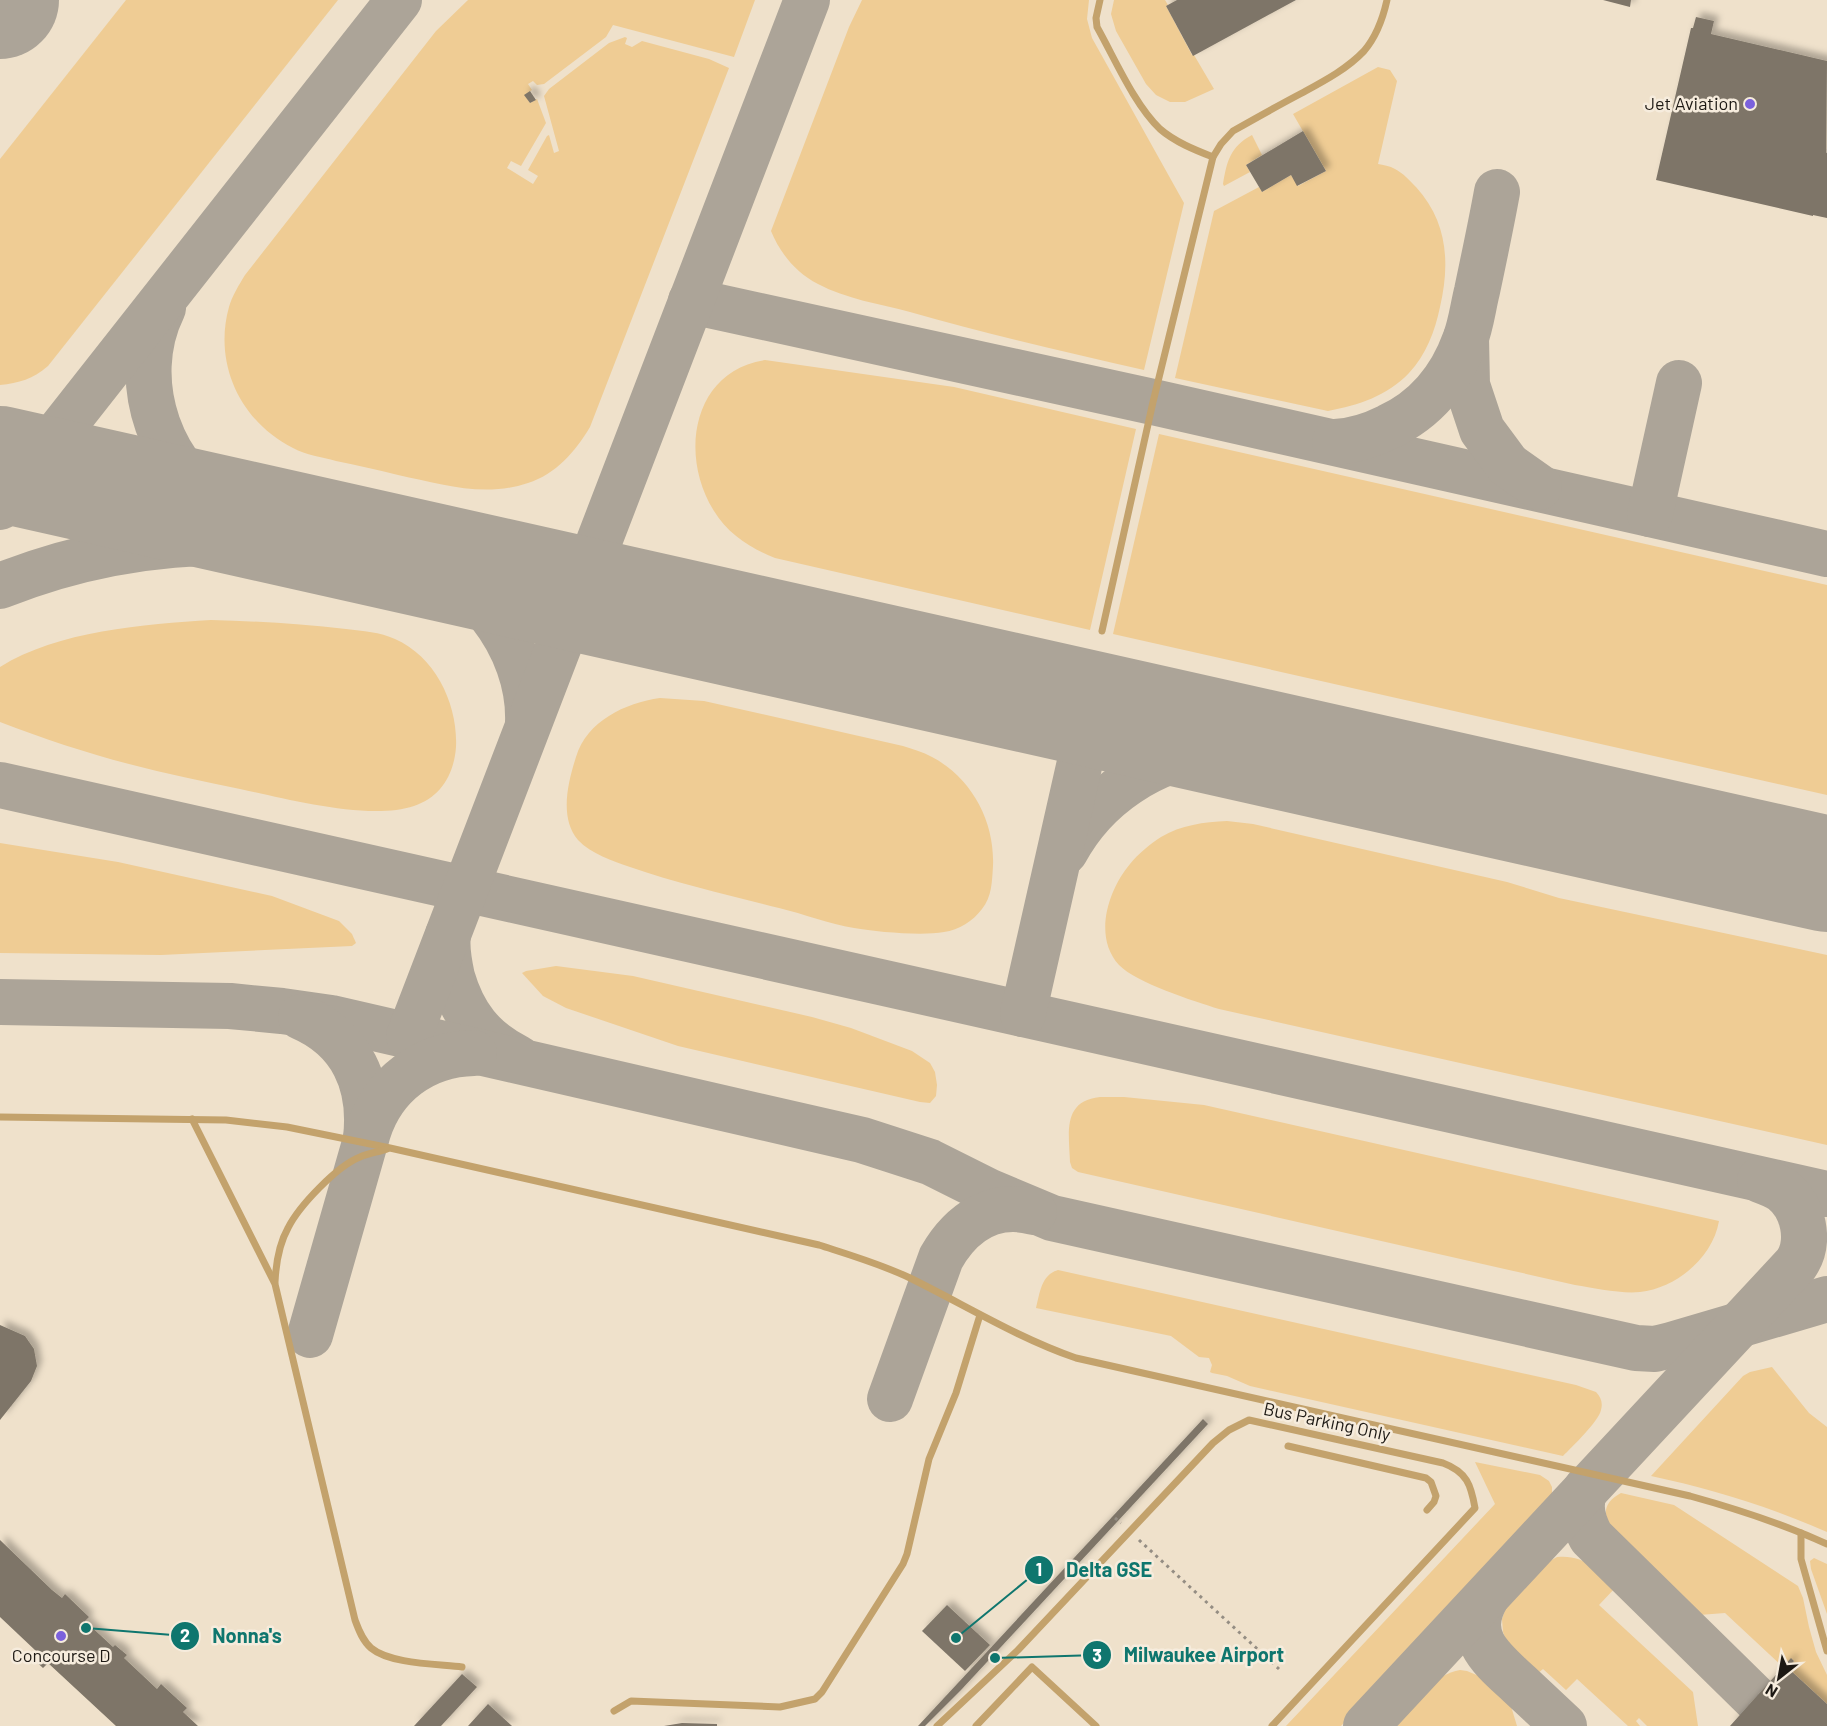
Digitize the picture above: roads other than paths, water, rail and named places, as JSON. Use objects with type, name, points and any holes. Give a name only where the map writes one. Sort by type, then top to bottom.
[{"type":"lane","points":[[1100,0],[1096,18],[1097,27],[1144,112],[1162,130],[1191,148],[1213,157]]},
{"type":"lane","points":[[1102,631],[1153,402],[1213,157],[1233,131],[1351,63],[1366,49],[1378,28],[1387,0]]},
{"type":"lane","points":[[0,1117],[226,1120],[287,1127],[390,1148],[819,1245],[883,1266],[980,1316],[1076,1358],[1690,1496],[1733,1508],[1827,1544]]},
{"type":"lane","points":[[192,1119],[274,1284],[356,1620],[363,1638],[381,1655],[425,1664],[462,1667]]},
{"type":"lane","points":[[274,1284],[279,1249],[297,1213],[340,1169],[359,1157],[390,1148]]},
{"type":"lane","points":[[614,1712],[631,1701],[780,1707],[815,1699],[822,1692],[903,1564],[929,1459],[956,1393],[980,1316]]},
{"type":"lane","name":"Bus Parking Only","points":[[937,1726],[1018,1650],[1213,1443],[1229,1430],[1249,1420],[1455,1467],[1465,1477],[1475,1508],[1272,1726]]},
{"type":"lane","points":[[1288,1446],[1426,1478],[1431,1482],[1437,1496],[1427,1510]]},
{"type":"lane","points":[[1801,1533],[1801,1559],[1827,1651]]},
{"type":"lane","points":[[976,1726],[1032,1667],[1096,1726]]},
{"type":"place","name":"Jet Aviation","points":[[1750,104]]},
{"type":"place","name":"Nonna's","points":[[86,1628]]},
{"type":"place","name":"Concourse D","points":[[61,1636]]},
{"type":"place","name":"Delta GSE","points":[[956,1638]]},
{"type":"place","name":"Milwaukee Airport","points":[[995,1658]]}]
